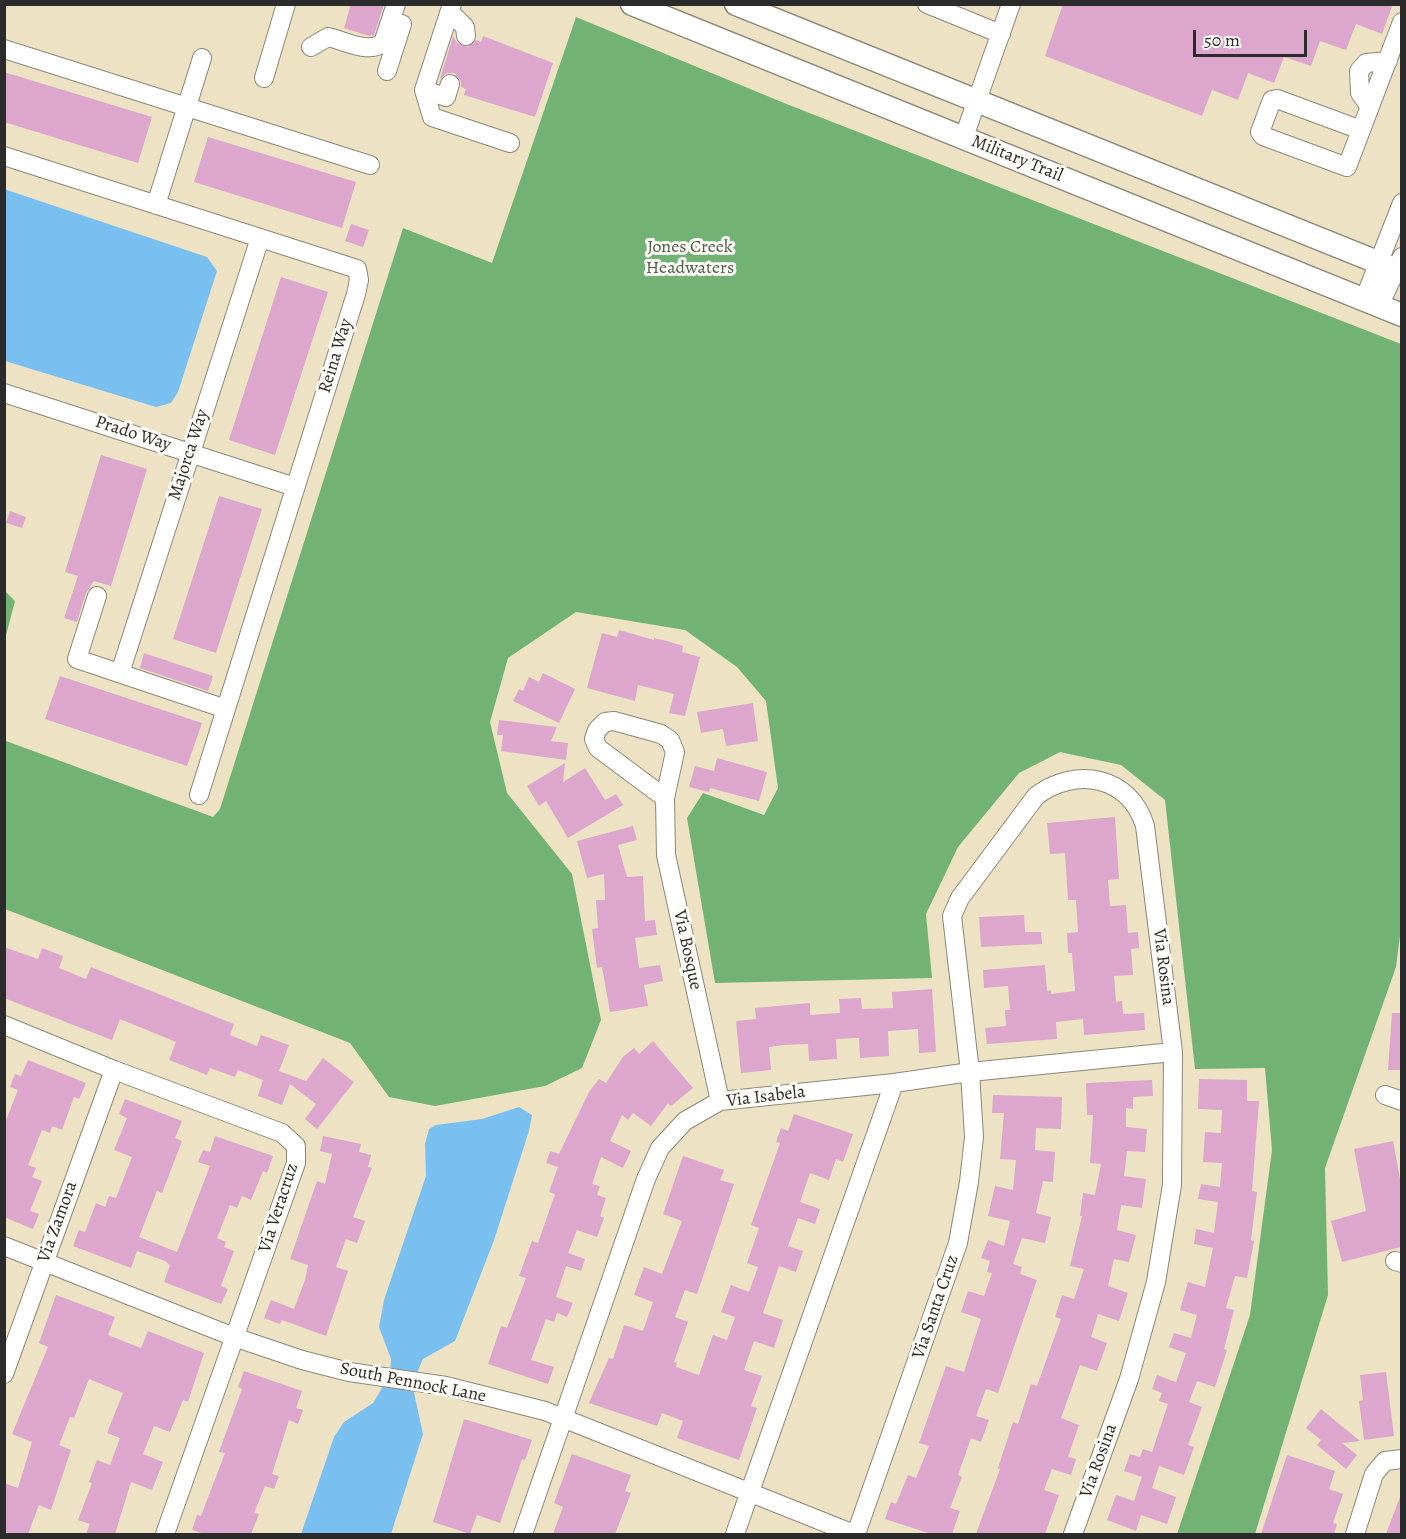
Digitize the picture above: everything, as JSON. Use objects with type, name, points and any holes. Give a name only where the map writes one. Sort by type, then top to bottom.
[{"type":"main road","points":[[736,4],[1394,266]]},
{"type":"main road","name":"Military Trail","points":[[637,5],[1401,315]]},
{"type":"street","points":[[264,78],[286,4]]},
{"type":"street","points":[[387,71],[396,4]]},
{"type":"street","points":[[310,47],[328,37],[372,49],[390,39],[408,4]]},
{"type":"street","points":[[927,4],[1001,34]]},
{"type":"street","points":[[964,137],[1011,4]]},
{"type":"street","points":[[451,8],[465,27],[466,36]]},
{"type":"street","points":[[451,8],[424,90],[432,117],[510,143]]},
{"type":"street","points":[[1361,130],[1277,99],[1272,100],[1260,132],[1263,136],[1342,168],[1347,167],[1370,107],[1360,93],[1359,70],[1366,63],[1391,69],[1401,22]]},
{"type":"street","points":[[4,49],[370,165]]},
{"type":"street","points":[[156,205],[202,58]]},
{"type":"street","points":[[424,90],[448,91],[452,124]]},
{"type":"street","name":"Reina Way","points":[[4,156],[357,269],[359,280],[199,795]]},
{"type":"street","points":[[1372,303],[1394,266],[1401,203]]},
{"type":"street","name":"Majorca Way","points":[[120,673],[189,452],[260,238]]},
{"type":"street","name":"Prado Way","points":[[4,393],[295,487]]},
{"type":"street","points":[[97,596],[77,659],[226,709]]},
{"type":"street","name":"Via Bosque","points":[[664,798],[598,748],[594,739],[597,730],[605,722],[614,721],[661,734],[670,740],[675,752],[664,798],[666,855],[720,1101]]},
{"type":"street","name":"Via Rosina","points":[[970,1072],[952,916],[960,898],[1036,795],[1050,785],[1070,778],[1094,779],[1120,790],[1140,810],[1145,826],[1173,1052],[1172,1185],[1156,1282],[1128,1379],[1073,1534]]},
{"type":"street","name":"Via Veracruz","points":[[4,1025],[114,1070],[282,1133],[296,1146],[296,1163],[165,1534]]},
{"type":"street","name":"Via Isabela","points":[[523,1534],[646,1179],[660,1148],[685,1121],[720,1101],[894,1083],[970,1072],[1173,1052]]},
{"type":"street","name":"Via Zamora","points":[[4,1374],[114,1070]]},
{"type":"street","name":"Via Santa Cruz","points":[[855,1534],[958,1243],[974,1137],[970,1072]]},
{"type":"street","points":[[735,1534],[894,1083]]},
{"type":"street","name":"South Pennock Lane","points":[[4,1246],[234,1337],[350,1372],[446,1386],[545,1411],[855,1534]]},
{"type":"street","points":[[1355,1534],[1374,1474],[1385,1461],[1401,1458]]},
{"type":"green space","name":"Jones Creek Headwaters","points":[[576,17],[789,105],[1401,344],[1402,920],[1396,967],[1325,1168],[1328,1295],[1255,1534],[1177,1534],[1250,1315],[1272,1150],[1265,1068],[1195,1069],[1165,800],[1121,765],[1060,752],[1019,773],[958,847],[926,914],[932,978],[715,983],[687,818],[703,793],[764,815],[778,788],[766,701],[737,667],[685,630],[576,612],[508,658],[490,722],[507,793],[572,874],[601,1020],[582,1068],[545,1086],[435,1106],[389,1097],[350,1043],[5,909],[5,736],[6,741],[213,817],[220,809],[403,228],[492,263]]},
{"type":"green space","points":[[5,591],[15,601],[5,639]]},
{"type":"water","points":[[4,189],[207,257],[217,271],[178,392],[171,403],[156,407],[5,361]]},
{"type":"water","points":[[519,1107],[532,1115],[529,1131],[494,1240],[455,1341],[423,1359],[417,1373],[413,1388],[423,1434],[391,1534],[301,1534],[334,1437],[344,1422],[373,1403],[390,1375],[391,1359],[379,1327],[384,1300],[426,1176],[425,1144],[429,1129],[436,1125],[482,1119]]},
{"type":"building","points":[[351,4],[384,4],[374,35],[369,36],[344,28]]},
{"type":"building","points":[[1063,4],[1393,4],[1382,34],[1356,24],[1346,50],[1320,41],[1311,66],[1284,57],[1274,83],[1248,73],[1238,100],[1212,90],[1202,116],[1045,56]]},
{"type":"building","points":[[453,36],[457,43],[467,47],[476,40],[481,42],[483,36],[553,63],[535,117],[464,95],[466,89],[461,87],[461,81],[454,73],[447,73],[440,79]]},
{"type":"building","points":[[4,72],[152,117],[138,163],[4,122]]},
{"type":"building","points":[[208,137],[356,182],[342,228],[194,182]]},
{"type":"building","points":[[351,224],[369,230],[363,247],[345,241]]},
{"type":"building","points":[[281,277],[328,292],[275,455],[229,440]]},
{"type":"building","points":[[101,455],[147,469],[111,586],[94,581],[86,593],[77,622],[64,618],[78,576],[65,572]]},
{"type":"building","points":[[219,496],[262,509],[216,653],[173,639]]},
{"type":"building","points":[[10,511],[26,517],[22,528],[6,523]]},
{"type":"building","points":[[619,630],[683,646],[682,652],[700,657],[685,716],[669,713],[674,694],[638,685],[635,701],[587,688],[602,633],[617,637]]},
{"type":"building","points":[[144,653],[213,676],[208,691],[140,668]]},
{"type":"building","points":[[543,673],[575,689],[559,723],[513,701],[519,689],[523,691],[529,677],[539,682]]},
{"type":"building","points":[[60,676],[202,723],[187,766],[45,719]]},
{"type":"building","points":[[753,703],[758,741],[726,746],[723,729],[701,733],[697,712]]},
{"type":"building","points":[[499,720],[557,727],[551,741],[568,743],[566,760],[501,751],[503,735],[497,735]]},
{"type":"building","points":[[717,758],[767,772],[759,801],[710,788],[709,792],[689,787],[695,766],[714,771]]},
{"type":"building","points":[[565,763],[563,782],[585,768],[605,800],[616,794],[623,805],[568,838],[546,801],[539,806],[527,786]]},
{"type":"building","points":[[1115,817],[1119,879],[1108,880],[1110,906],[1126,905],[1128,933],[1138,932],[1139,948],[1131,949],[1133,975],[1114,976],[1116,1002],[1122,1001],[1123,1014],[1144,1013],[1145,1030],[1084,1035],[1083,1019],[1056,1022],[1057,1039],[987,1044],[985,1028],[1006,1026],[1005,1010],[1010,1010],[1008,986],[984,988],[983,970],[1045,965],[1047,991],[1051,990],[1051,994],[1075,991],[1072,953],[1068,953],[1067,933],[1078,932],[1076,900],[1068,900],[1065,853],[1050,854],[1047,823]]},
{"type":"building","points":[[633,826],[637,840],[618,845],[627,877],[643,876],[645,921],[655,920],[657,935],[635,938],[639,968],[660,965],[663,981],[644,985],[648,1006],[610,1012],[602,967],[597,968],[592,929],[598,928],[596,900],[605,900],[604,874],[587,878],[577,841]]},
{"type":"building","points":[[1024,915],[1025,932],[1041,932],[1042,944],[981,947],[979,917]]},
{"type":"building","points":[[4,947],[38,959],[42,948],[63,956],[59,968],[86,979],[91,967],[234,1024],[230,1035],[257,1046],[261,1035],[289,1045],[279,1071],[306,1081],[323,1058],[354,1082],[317,1129],[305,1119],[316,1104],[290,1084],[282,1105],[258,1096],[263,1080],[238,1070],[235,1077],[210,1068],[207,1075],[169,1060],[176,1042],[120,1019],[112,1040],[4,998]]},
{"type":"building","points":[[932,989],[936,1052],[919,1053],[918,1029],[888,1031],[889,1056],[860,1058],[859,1038],[836,1039],[837,1059],[809,1061],[808,1044],[769,1047],[771,1070],[741,1073],[736,1021],[756,1019],[755,1008],[810,1003],[810,1015],[840,1013],[839,999],[861,998],[862,1009],[893,1008],[892,992]]},
{"type":"building","points":[[1392,1013],[1401,1013],[1401,1070],[1388,1070]]},
{"type":"building","points":[[653,1041],[693,1088],[671,1106],[668,1103],[651,1126],[633,1113],[628,1120],[622,1115],[610,1141],[631,1151],[623,1168],[601,1157],[592,1184],[600,1186],[597,1195],[606,1198],[600,1216],[604,1218],[597,1237],[577,1230],[568,1253],[585,1259],[581,1271],[566,1266],[556,1297],[573,1303],[567,1317],[557,1313],[554,1322],[546,1319],[531,1360],[554,1367],[548,1384],[488,1364],[501,1326],[507,1328],[526,1278],[519,1276],[532,1241],[538,1243],[555,1194],[549,1192],[558,1167],[546,1163],[550,1151],[559,1154],[589,1092],[599,1079],[606,1083],[623,1057],[634,1048],[639,1054]]},
{"type":"building","points":[[28,1060],[86,1083],[79,1099],[74,1097],[62,1130],[52,1126],[50,1133],[42,1130],[28,1165],[36,1168],[32,1177],[42,1181],[30,1211],[39,1214],[33,1229],[4,1217],[4,1125],[18,1090],[10,1087],[15,1074],[21,1076]]},
{"type":"building","points":[[1199,1079],[1247,1080],[1247,1101],[1259,1101],[1252,1191],[1257,1192],[1251,1240],[1254,1241],[1247,1278],[1235,1276],[1226,1308],[1234,1310],[1224,1349],[1227,1350],[1215,1387],[1197,1381],[1189,1402],[1202,1407],[1188,1445],[1194,1447],[1184,1475],[1159,1466],[1152,1488],[1176,1497],[1167,1524],[1141,1515],[1136,1531],[1107,1520],[1116,1495],[1134,1501],[1142,1477],[1124,1471],[1130,1454],[1140,1457],[1143,1449],[1152,1452],[1168,1404],[1159,1401],[1162,1393],[1152,1389],[1157,1375],[1176,1382],[1186,1353],[1169,1347],[1174,1333],[1191,1338],[1197,1315],[1180,1310],[1188,1282],[1205,1287],[1213,1248],[1194,1244],[1196,1229],[1214,1233],[1218,1202],[1198,1199],[1201,1184],[1220,1187],[1222,1163],[1203,1162],[1205,1132],[1221,1133],[1222,1110],[1198,1109]]},
{"type":"building","points":[[1152,1080],[1153,1096],[1133,1097],[1133,1109],[1126,1108],[1126,1127],[1147,1129],[1145,1152],[1127,1151],[1124,1176],[1146,1179],[1142,1208],[1121,1205],[1117,1230],[1136,1235],[1129,1262],[1114,1259],[1108,1286],[1128,1293],[1119,1321],[1098,1314],[1091,1337],[1107,1343],[1097,1371],[1080,1365],[1061,1418],[1079,1425],[1068,1457],[1076,1459],[1071,1475],[1052,1469],[1044,1490],[1059,1495],[1045,1534],[976,1534],[1000,1469],[998,1468],[1013,1422],[1018,1424],[1031,1384],[1037,1386],[1061,1319],[1055,1317],[1062,1295],[1074,1299],[1084,1269],[1070,1266],[1082,1216],[1080,1216],[1083,1193],[1095,1195],[1101,1164],[1090,1163],[1093,1115],[1087,1115],[1086,1083]]},
{"type":"building","points":[[993,1095],[1062,1097],[1061,1129],[1036,1128],[1035,1150],[1055,1152],[1053,1182],[1043,1181],[1036,1213],[1051,1217],[1045,1243],[1022,1238],[1013,1264],[1022,1267],[1020,1274],[1037,1280],[998,1393],[986,1389],[976,1416],[989,1420],[981,1442],[971,1438],[958,1475],[962,1477],[950,1508],[960,1511],[952,1534],[931,1534],[885,1519],[891,1502],[896,1504],[908,1475],[916,1478],[929,1446],[919,1443],[946,1366],[964,1372],[981,1319],[961,1312],[968,1291],[984,1296],[992,1273],[987,1272],[990,1261],[981,1258],[988,1240],[1004,1246],[1010,1221],[988,1216],[995,1186],[1013,1190],[1016,1160],[1000,1159],[1004,1113],[992,1113]]},
{"type":"building","points":[[125,1099],[182,1121],[175,1138],[182,1141],[162,1193],[157,1191],[139,1237],[177,1252],[210,1166],[198,1162],[203,1150],[210,1152],[215,1136],[273,1156],[267,1173],[263,1171],[251,1200],[242,1196],[237,1208],[230,1205],[217,1238],[226,1242],[224,1247],[234,1251],[221,1286],[228,1289],[221,1304],[164,1282],[170,1265],[165,1261],[137,1251],[131,1268],[73,1246],[79,1230],[85,1232],[96,1203],[105,1207],[109,1196],[116,1198],[132,1157],[114,1150],[127,1118],[119,1114]]},
{"type":"building","points":[[794,1114],[853,1134],[843,1162],[836,1159],[829,1180],[810,1173],[800,1202],[820,1209],[815,1224],[798,1218],[788,1246],[803,1251],[796,1272],[779,1266],[763,1313],[783,1320],[774,1348],[754,1341],[744,1370],[762,1376],[751,1406],[757,1408],[739,1460],[677,1438],[683,1421],[662,1413],[657,1426],[589,1403],[609,1358],[613,1359],[624,1325],[643,1331],[653,1302],[634,1295],[644,1267],[662,1274],[682,1221],[663,1214],[683,1156],[724,1170],[720,1180],[734,1184],[697,1294],[685,1290],[675,1317],[688,1322],[674,1362],[677,1363],[676,1367],[699,1375],[713,1335],[727,1340],[735,1317],[721,1312],[731,1285],[749,1292],[758,1267],[747,1263],[759,1228],[751,1225],[780,1143],[776,1142],[781,1128],[788,1131]]},
{"type":"building","points":[[323,1136],[361,1144],[359,1152],[371,1155],[368,1167],[372,1168],[353,1217],[365,1221],[357,1243],[346,1239],[336,1267],[348,1271],[326,1336],[282,1320],[280,1324],[264,1318],[271,1300],[294,1309],[305,1280],[308,1265],[290,1259],[317,1181],[325,1184],[332,1154],[320,1151]]},
{"type":"building","points":[[1393,1141],[1401,1184],[1401,1247],[1342,1262],[1331,1221],[1366,1211],[1354,1149]]},
{"type":"building","points":[[56,1295],[115,1317],[108,1335],[141,1348],[148,1331],[204,1353],[188,1402],[183,1400],[170,1432],[154,1426],[143,1454],[163,1462],[152,1490],[131,1482],[115,1534],[86,1534],[90,1524],[78,1520],[92,1483],[89,1482],[97,1460],[110,1465],[120,1438],[107,1433],[123,1393],[89,1379],[74,1418],[70,1417],[59,1445],[71,1450],[51,1510],[39,1505],[28,1534],[4,1534],[4,1483],[18,1488],[32,1442],[12,1434],[48,1347],[39,1343]]},
{"type":"building","points":[[244,1371],[302,1391],[296,1408],[303,1410],[298,1424],[289,1420],[272,1474],[279,1476],[274,1489],[265,1486],[254,1513],[259,1514],[251,1534],[205,1534],[192,1530],[197,1515],[201,1516],[225,1453],[219,1452],[242,1389],[238,1387]]},
{"type":"building","points":[[1386,1372],[1394,1436],[1364,1440],[1359,1401],[1363,1400],[1360,1375]]},
{"type":"building","points":[[1321,1409],[1360,1441],[1342,1443],[1357,1455],[1346,1469],[1317,1445],[1321,1440],[1306,1428]]},
{"type":"building","points":[[464,1419],[532,1440],[525,1460],[522,1459],[500,1523],[477,1515],[470,1534],[433,1522]]},
{"type":"building","points":[[572,1454],[631,1475],[625,1491],[631,1493],[615,1534],[553,1534],[563,1507],[554,1503]]},
{"type":"building","points":[[1287,1455],[1335,1471],[1329,1489],[1343,1494],[1333,1523],[1337,1524],[1334,1534],[1261,1534]]},
{"type":"building","points":[[1400,1497],[1401,1534],[1386,1534]]}]
